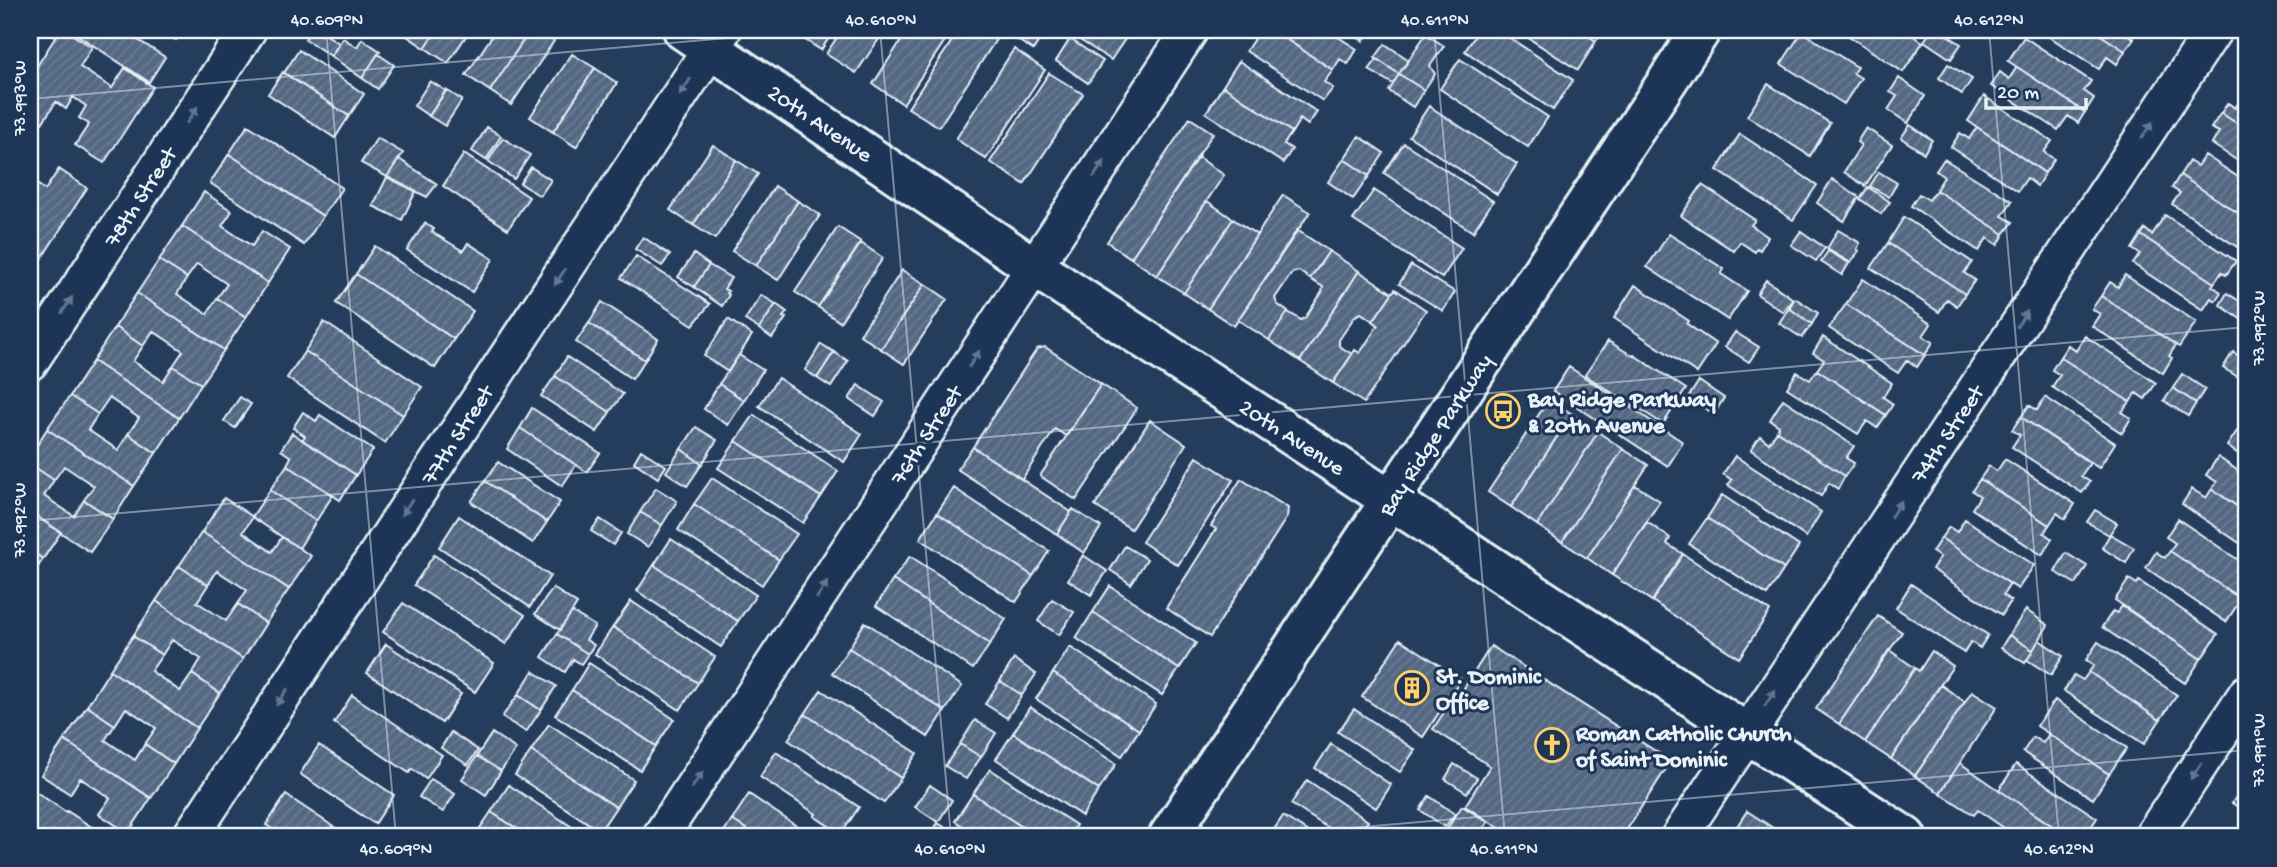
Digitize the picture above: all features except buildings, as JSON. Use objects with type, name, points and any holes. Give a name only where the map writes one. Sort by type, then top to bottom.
[{"type":"street","name":"78th Street","points":[[30,362],[248,30]]},
{"type":"street","name":"76th Street","points":[[660,837],[1190,30]]},
{"type":"street","name":"Bay Ridge Parkway","points":[[1168,837],[1701,30]]},
{"type":"street","name":"74th Street","points":[[1679,837],[2214,30]]},
{"type":"street","name":"20th Avenue","points":[[705,36],[1034,267],[1906,837]]},
{"type":"street","name":"77th Street","points":[[190,837],[705,36]]},
{"type":"street","points":[[2152,837],[2247,694]]},
{"type":"place","name":"Bay Ridge Parkway & 20th Avenue","points":[[1503,411]]},
{"type":"place","name":"St. Dominic Office","points":[[1412,688]]},
{"type":"place","name":"Roman Catholic Church of Saint Dominic","points":[[1552,745]]}]
